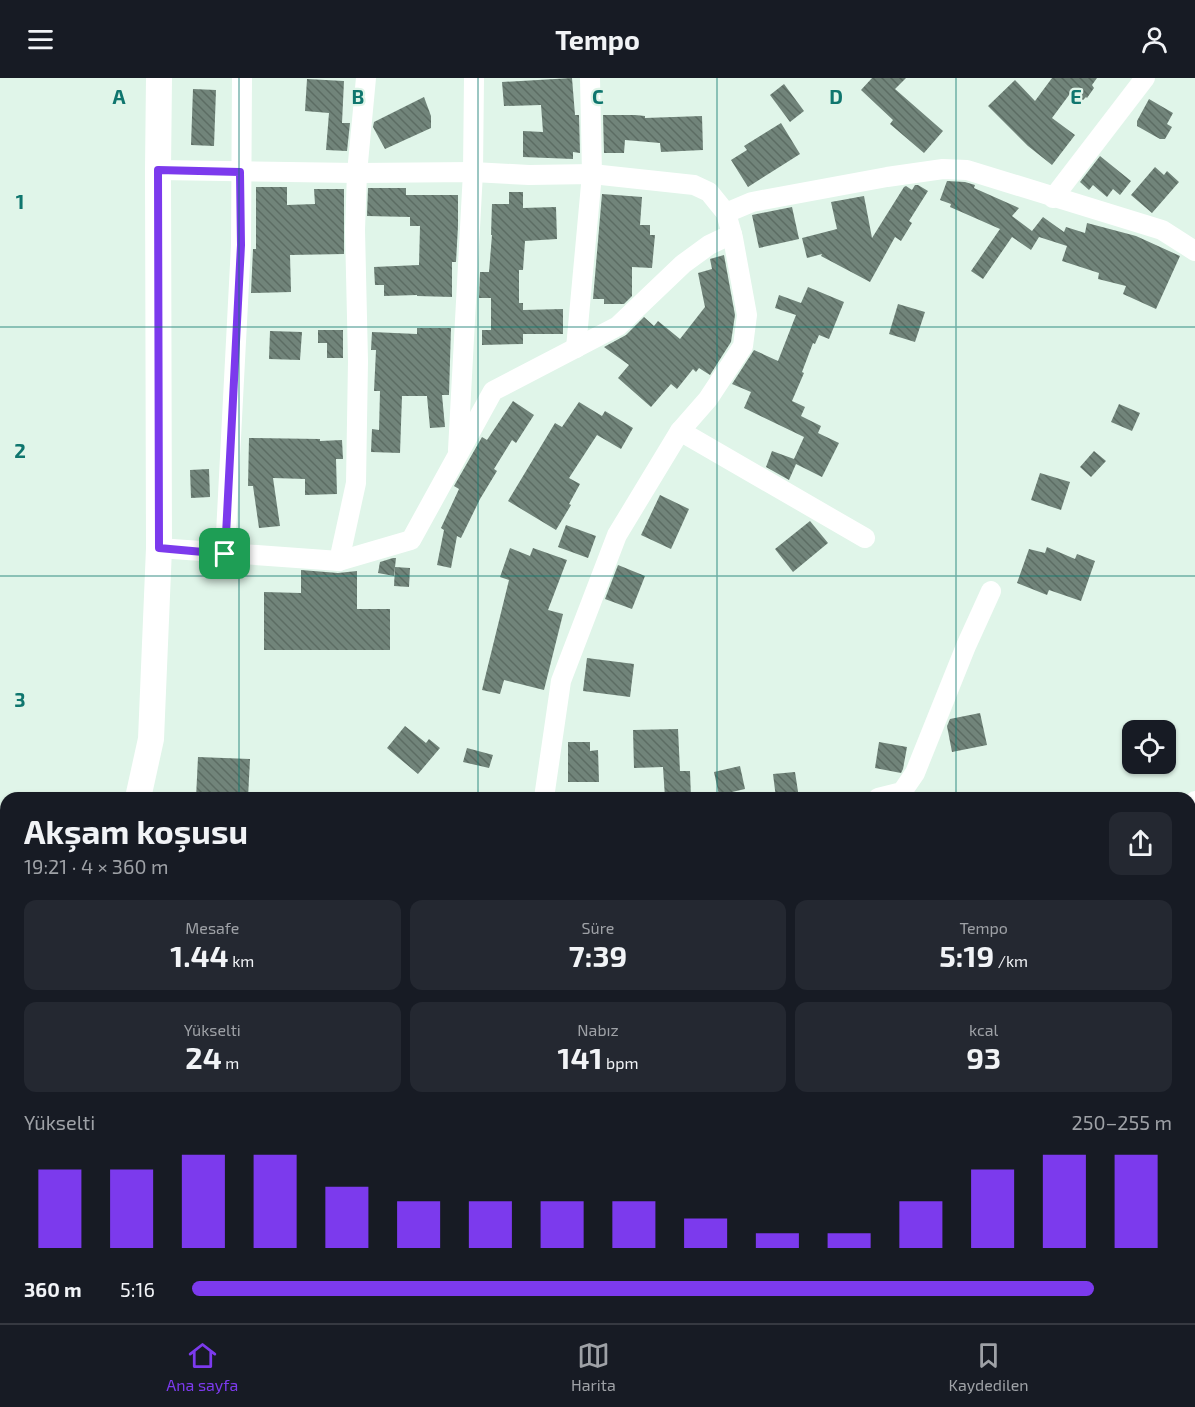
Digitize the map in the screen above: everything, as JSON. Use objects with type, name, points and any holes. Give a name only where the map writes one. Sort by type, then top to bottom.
[{"type":"street","points":[[139,792],[151,739],[159,548],[159,78]]},
{"type":"street","points":[[225,554],[241,245],[242,78]]},
{"type":"street","points":[[339,561],[356,483],[358,361],[355,230],[357,173],[366,78]]},
{"type":"street","points":[[458,455],[473,172],[474,78]]},
{"type":"street","points":[[576,348],[592,174],[590,78]]},
{"type":"street","points":[[1053,198],[1145,78]]},
{"type":"street","points":[[726,213],[752,202],[887,177],[942,169],[967,170],[1162,230],[1195,251]]},
{"type":"street","points":[[158,170],[473,172],[529,176],[592,174],[694,185],[709,192],[726,213],[747,315],[742,346],[708,399],[680,431],[617,535],[561,681],[545,792]]},
{"type":"street","points":[[159,548],[339,561],[411,540],[493,391],[618,326],[683,264],[709,245],[732,234]]},
{"type":"street","points":[[680,431],[865,538]]},
{"type":"street","points":[[902,792],[915,773],[966,646],[991,591]]},
{"type":"building","points":[[572,78],[575,115],[579,115],[580,153],[573,152],[573,159],[523,157],[523,131],[543,132],[541,105],[504,106],[502,82]]},
{"type":"building","points":[[872,78],[906,78],[895,89],[943,131],[924,153],[890,124],[893,120],[861,90]]},
{"type":"building","points":[[1052,78],[1097,78],[1087,98],[1083,100],[1072,91],[1052,118],[1075,135],[1052,165],[1028,146],[988,106],[1015,80],[1035,101]]},
{"type":"building","points":[[307,79],[344,81],[342,123],[350,123],[347,151],[326,150],[329,113],[305,111]]},
{"type":"building","points":[[784,84],[804,111],[790,122],[770,95]]},
{"type":"building","points":[[193,89],[216,90],[214,146],[191,145]]},
{"type":"building","points":[[424,97],[431,116],[431,128],[385,149],[373,127],[374,122]]},
{"type":"building","points":[[1149,99],[1173,113],[1167,124],[1172,127],[1165,139],[1160,139],[1137,126],[1137,121]]},
{"type":"building","points":[[603,115],[635,115],[645,116],[645,118],[702,116],[703,150],[661,152],[660,143],[625,140],[624,153],[604,153]]},
{"type":"building","points":[[781,123],[800,154],[748,187],[731,160],[747,150],[744,146]]},
{"type":"building","points":[[1100,156],[1131,181],[1120,195],[1113,189],[1107,197],[1093,185],[1089,190],[1080,182]]},
{"type":"building","points":[[1155,167],[1164,175],[1167,171],[1179,182],[1152,213],[1131,195]]},
{"type":"building","points":[[947,181],[975,185],[974,188],[1019,208],[1012,216],[1032,231],[1043,217],[1064,232],[1066,227],[1085,233],[1087,223],[1136,236],[1180,256],[1156,309],[1123,294],[1126,286],[1098,279],[1099,273],[1062,261],[1067,246],[1039,237],[1031,250],[1012,237],[983,279],[971,271],[1000,229],[950,207],[951,204],[940,200]]},
{"type":"building","points":[[915,185],[928,191],[909,221],[912,223],[901,241],[895,237],[870,282],[821,256],[822,254],[807,258],[802,238],[837,229],[831,202],[864,196],[872,238],[904,187],[912,190]]},
{"type":"building","points":[[256,187],[287,187],[287,205],[315,204],[314,189],[344,189],[344,254],[290,255],[291,292],[251,293],[253,249],[256,249]]},
{"type":"building","points":[[368,188],[406,188],[406,195],[458,195],[456,262],[452,262],[452,297],[384,296],[384,285],[375,285],[374,267],[419,265],[420,226],[410,226],[410,217],[367,216]]},
{"type":"building","points":[[509,192],[523,192],[523,208],[556,207],[557,239],[525,241],[523,270],[519,270],[519,303],[523,303],[523,310],[563,309],[563,334],[523,334],[523,344],[482,345],[482,330],[491,330],[491,298],[479,298],[480,272],[489,272],[492,204],[509,204]]},
{"type":"building","points":[[602,194],[642,197],[640,225],[650,225],[650,235],[655,235],[652,268],[632,267],[632,296],[624,304],[604,304],[604,299],[593,299]]},
{"type":"building","points":[[792,207],[799,239],[759,248],[752,215]]},
{"type":"building","points":[[724,255],[735,315],[731,342],[710,375],[699,368],[696,372],[693,369],[677,389],[671,384],[651,407],[618,378],[629,365],[604,347],[626,335],[644,317],[654,326],[658,321],[680,339],[705,307],[698,273],[712,269],[710,259]]},
{"type":"building","points":[[808,287],[844,302],[829,339],[819,335],[815,344],[813,343],[792,401],[805,407],[801,416],[821,426],[818,433],[839,443],[822,477],[796,464],[789,480],[766,467],[772,451],[794,459],[804,437],[744,408],[751,392],[732,384],[754,350],[778,361],[796,315],[775,308],[779,295],[801,303]]},
{"type":"building","points":[[898,304],[925,312],[915,342],[889,334]]},
{"type":"building","points":[[417,328],[451,328],[449,395],[442,395],[445,427],[430,428],[427,396],[402,396],[400,453],[371,452],[372,429],[379,430],[380,391],[374,391],[376,350],[371,350],[372,332],[417,334]]},
{"type":"building","points":[[318,330],[343,330],[343,358],[327,358],[327,343],[318,343]]},
{"type":"building","points":[[270,331],[302,332],[300,360],[269,359]]},
{"type":"building","points":[[513,401],[534,415],[516,443],[512,440],[494,469],[497,471],[461,538],[457,536],[451,568],[437,565],[444,530],[441,528],[459,489],[454,486],[482,437],[487,440]]},
{"type":"building","points":[[579,402],[602,416],[605,411],[633,428],[621,449],[597,435],[569,478],[580,484],[556,530],[508,501],[555,423],[562,427]]},
{"type":"building","points":[[1119,404],[1140,413],[1132,431],[1111,422]]},
{"type":"building","points":[[249,438],[342,440],[343,459],[336,459],[337,494],[305,495],[305,479],[273,478],[280,526],[259,528],[253,486],[248,486]]},
{"type":"building","points":[[1094,451],[1106,461],[1091,477],[1080,467]]},
{"type":"building","points":[[209,469],[210,497],[191,498],[190,470]]},
{"type":"building","points":[[1040,473],[1070,482],[1061,510],[1031,500]]},
{"type":"building","points":[[660,495],[689,509],[671,549],[641,535]]},
{"type":"building","points":[[810,521],[828,543],[793,572],[775,549]]},
{"type":"building","points":[[566,525],[596,536],[588,558],[558,547]]},
{"type":"building","points":[[1047,547],[1075,559],[1077,554],[1095,561],[1081,601],[1049,590],[1047,595],[1017,583],[1029,549],[1045,553]]},
{"type":"building","points":[[510,548],[530,556],[533,548],[567,560],[548,610],[563,614],[544,690],[504,680],[500,694],[482,690],[509,580],[500,577]]},
{"type":"building","points":[[396,558],[394,576],[378,573],[380,562]]},
{"type":"building","points":[[618,565],[645,576],[632,609],[605,599]]},
{"type":"building","points":[[395,567],[410,568],[409,587],[394,586]]},
{"type":"building","points":[[301,570],[338,573],[357,571],[357,609],[390,609],[390,650],[264,650],[264,592],[301,593]]},
{"type":"building","points":[[587,658],[634,664],[630,697],[583,691]]},
{"type":"building","points":[[980,713],[987,745],[952,752],[947,726],[950,719]]},
{"type":"building","points":[[405,726],[426,743],[429,739],[440,748],[418,774],[387,748]]},
{"type":"building","points":[[678,729],[680,771],[690,771],[691,792],[665,792],[663,767],[634,768],[633,730]]},
{"type":"building","points":[[568,742],[590,742],[590,751],[598,750],[599,782],[568,782]]},
{"type":"building","points":[[879,742],[907,747],[901,773],[875,768]]},
{"type":"building","points":[[467,748],[493,755],[489,768],[463,762]]},
{"type":"building","points":[[198,757],[250,759],[248,792],[196,792]]},
{"type":"building","points":[[740,766],[745,789],[718,792],[714,772]]},
{"type":"building","points":[[795,772],[798,792],[775,792],[773,774]]},
{"type":"route","points":[[158,170],[240,172],[241,245],[225,554],[159,548],[158,170]]}]
